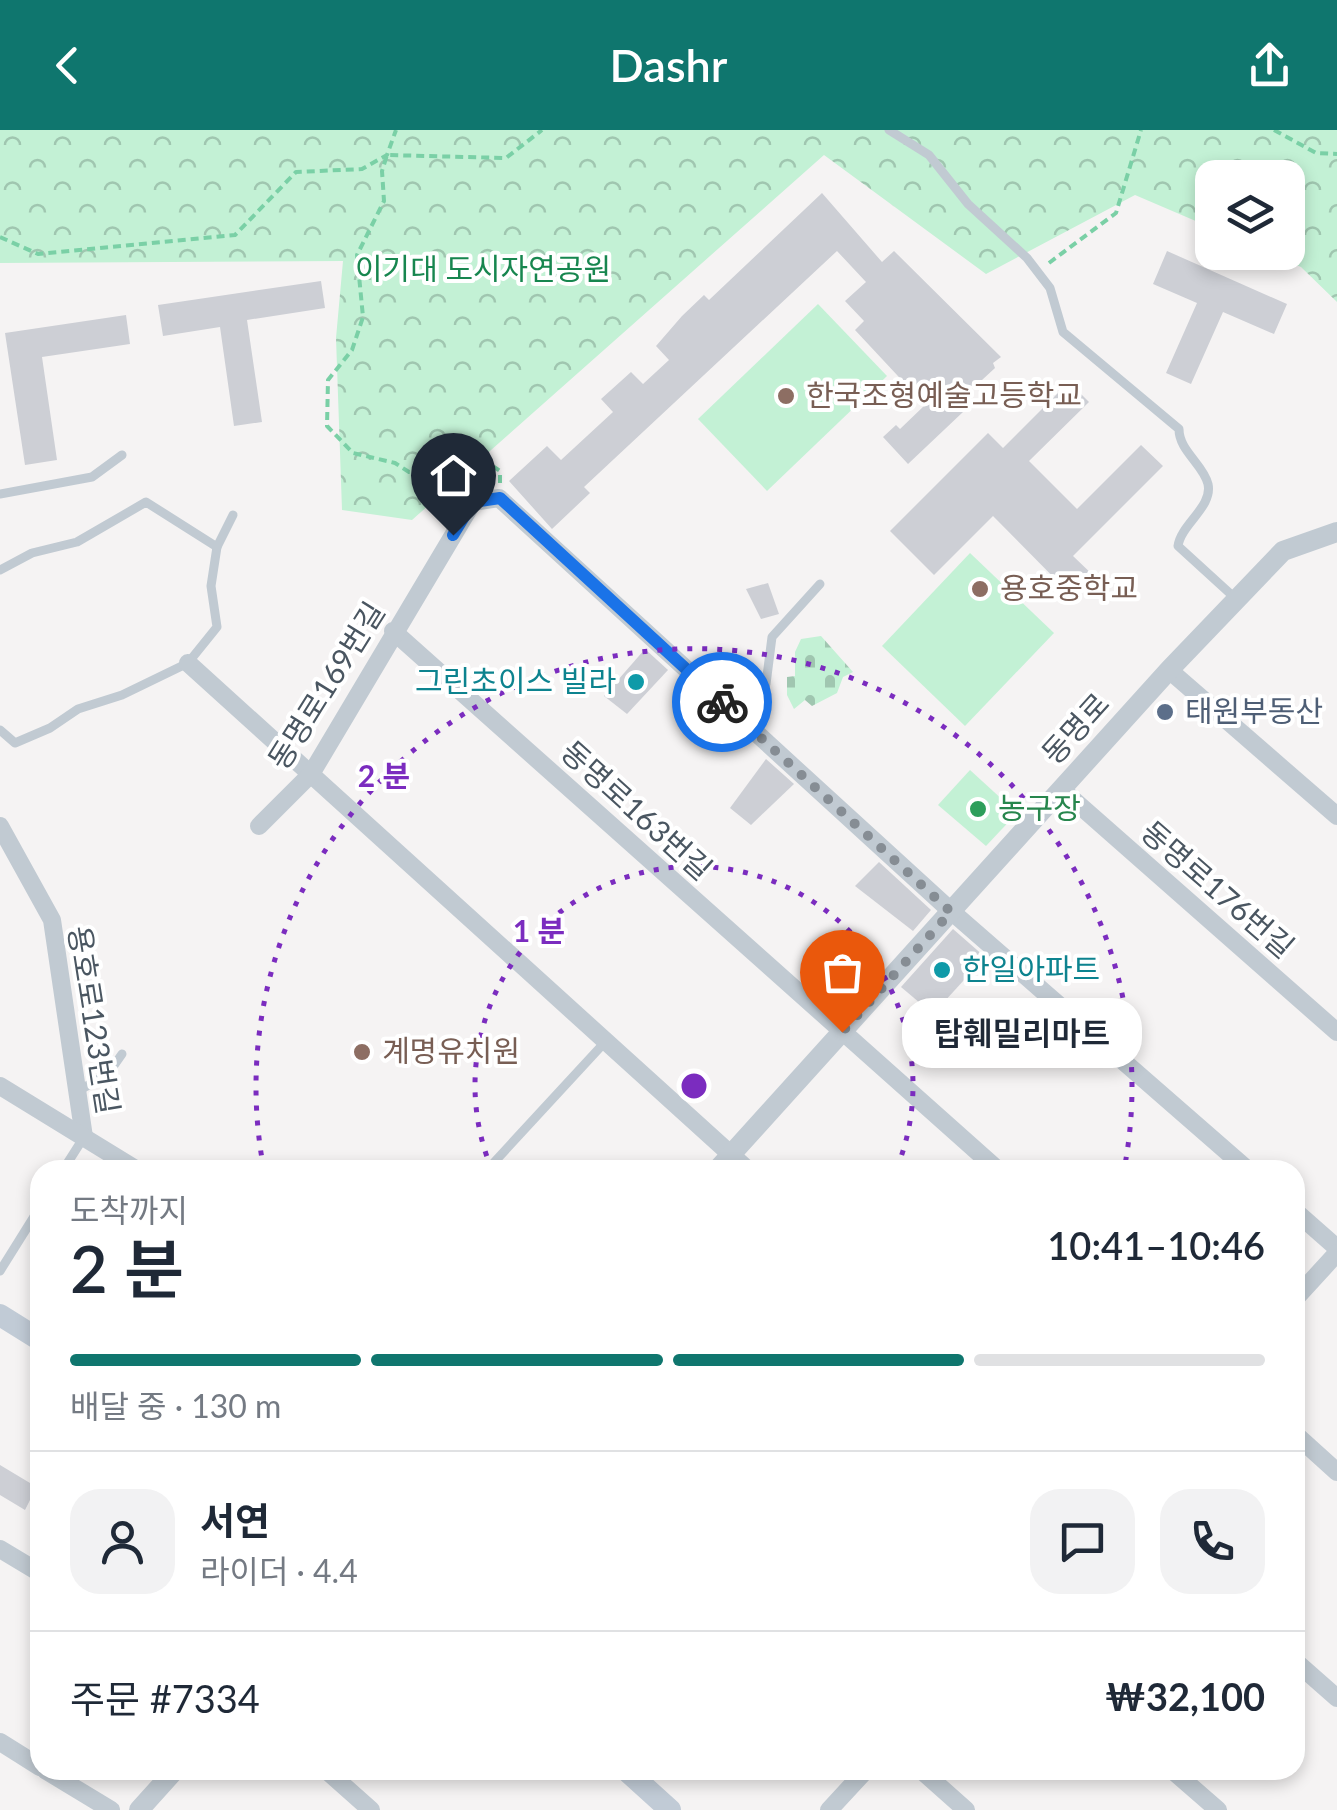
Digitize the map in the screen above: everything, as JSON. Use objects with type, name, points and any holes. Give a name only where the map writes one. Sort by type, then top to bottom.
[{"type":"main road","points":[[0,1315],[30,1334]]},
{"type":"main road","points":[[637,1780],[670,1810]]},
{"type":"street","name":"동명로169번길","points":[[260,826],[311,774],[473,502],[500,498]]},
{"type":"street","points":[[500,498],[951,912],[1236,1160]]},
{"type":"street","name":"동명로","points":[[726,1160],[1236,600],[1284,551],[1337,532]]},
{"type":"street","name":"동명로163번길","points":[[393,632],[987,1160]]},
{"type":"street","points":[[188,663],[606,1041],[722,1160]]},
{"type":"street","points":[[1170,670],[1337,816]]},
{"type":"street","name":"동명로176번길","points":[[1062,789],[1337,1032]]},
{"type":"street","name":"용호로123번길","points":[[0,826],[52,920],[84,1137]]},
{"type":"street","points":[[0,1086],[121,1160]]},
{"type":"street","points":[[1305,1221],[1337,1251],[1305,1288]]},
{"type":"street","points":[[1305,1443],[1337,1472]]},
{"type":"street","points":[[0,1549],[30,1567]]},
{"type":"street","points":[[1305,1670],[1337,1698]]},
{"type":"street","points":[[0,1742],[30,1760]]},
{"type":"street","points":[[63,1780],[112,1810]]},
{"type":"street","points":[[139,1810],[166,1780]]},
{"type":"street","points":[[337,1780],[371,1810]]},
{"type":"street","points":[[830,1810],[857,1780]]},
{"type":"street","points":[[932,1780],[966,1810]]},
{"type":"street","points":[[1184,1780],[1218,1810]]},
{"type":"lane","points":[[889,130],[930,155],[968,204],[1036,269],[1050,288],[1063,332],[1179,429],[1179,439],[1208,483],[1208,498],[1180,531],[1178,546],[1236,600]]},
{"type":"lane","points":[[0,494],[92,477],[122,455]]},
{"type":"lane","points":[[0,570],[32,553],[77,542],[146,502],[217,547]]},
{"type":"lane","points":[[0,730],[15,743],[50,728],[78,709],[122,695],[188,663],[217,627],[211,586],[217,547],[233,515]]},
{"type":"lane","points":[[733,712],[766,684],[772,637],[820,584]]},
{"type":"lane","points":[[496,1160],[606,1041]]},
{"type":"lane","points":[[78,1092],[108,1074],[122,1054]]},
{"type":"lane","name":"용호로123번길","points":[[69,1160],[84,1137]]},
{"type":"lane","points":[[0,1271],[30,1223]]},
{"type":"path","points":[[396,130],[382,171],[384,201],[356,255],[363,318],[352,350],[328,380],[326,426],[353,453],[395,463],[409,472],[446,474],[494,466],[500,471],[500,498]]},
{"type":"path","points":[[0,238],[38,254],[235,235],[296,172],[362,169],[387,155],[506,158],[542,130]]},
{"type":"path","points":[[1036,269],[1072,248],[1116,213],[1140,130]]},
{"type":"path","points":[[1274,130],[1316,153],[1337,154]]},
{"type":"green space","name":"이기대 도시자연공원","points":[[0,130],[1337,130],[1337,302],[1304,270],[1305,160],[1195,160],[1195,221],[1135,195],[986,274],[824,155],[412,520],[342,510],[336,338],[343,261],[0,263]]},
{"type":"green space","points":[[818,304],[887,376],[767,491],[698,419]]},
{"type":"green space","points":[[970,553],[1054,633],[965,726],[882,646]]},
{"type":"green space","points":[[821,636],[853,672],[843,677],[837,693],[812,706],[805,700],[794,709],[787,695],[787,677],[795,676],[795,652],[801,639]]},
{"type":"green space","name":"농구장","points":[[970,770],[1017,813],[986,846],[938,805]]},
{"type":"building","points":[[822,193],[882,262],[894,251],[1001,357],[993,363],[995,368],[956,404],[963,412],[908,464],[883,437],[896,425],[900,429],[925,405],[855,330],[864,321],[845,301],[866,282],[837,251],[584,487],[590,493],[552,529],[509,481],[547,446],[561,460],[613,412],[601,399],[631,372],[643,384],[669,360],[656,346],[682,316],[704,295],[709,300]]},
{"type":"building","points":[[1167,251],[1195,263],[1195,270],[1210,270],[1287,304],[1274,334],[1223,312],[1191,384],[1166,373],[1197,303],[1153,284]]},
{"type":"building","points":[[321,281],[325,308],[247,320],[262,422],[234,426],[220,327],[163,336],[158,305]]},
{"type":"building","points":[[126,315],[130,344],[42,357],[57,460],[25,465],[5,333]]},
{"type":"building","points":[[1069,382],[1089,402],[1029,461],[1077,509],[1141,445],[1163,466],[1073,556],[1096,578],[1075,599],[993,516],[934,575],[890,531],[988,433],[1003,448]]},
{"type":"building","points":[[768,583],[779,614],[761,619],[746,589]]},
{"type":"building","name":"그린초이스 빌라","points":[[645,649],[668,670],[627,714],[604,696]]},
{"type":"building","points":[[766,759],[794,784],[751,825],[730,808]]},
{"type":"building","points":[[879,862],[931,910],[913,931],[855,886]]},
{"type":"building","name":"한일아파트","points":[[953,929],[985,957],[933,1014],[901,987]]},
{"type":"building","points":[[0,1465],[30,1483],[30,1500],[25,1510],[0,1495]]},
{"type":"way so far","points":[[722,702],[951,912],[842,1032]]},
{"type":"place","name":"한국조형예술고등학교","points":[[786,396]]},
{"type":"place","name":"용호중학교","points":[[980,589]]},
{"type":"place","name":"그린초이스 빌라","points":[[636,682]]},
{"type":"place","name":"태원부동산","points":[[1165,712]]},
{"type":"place","name":"농구장","points":[[978,809]]},
{"type":"place","name":"한일아파트","points":[[942,970]]},
{"type":"place","name":"탑훼밀리마트","points":[[842,1032]]},
{"type":"place","name":"계명유치원","points":[[362,1052]]},
{"type":"route","points":[[453,535],[473,502],[500,498],[722,702]]}]
